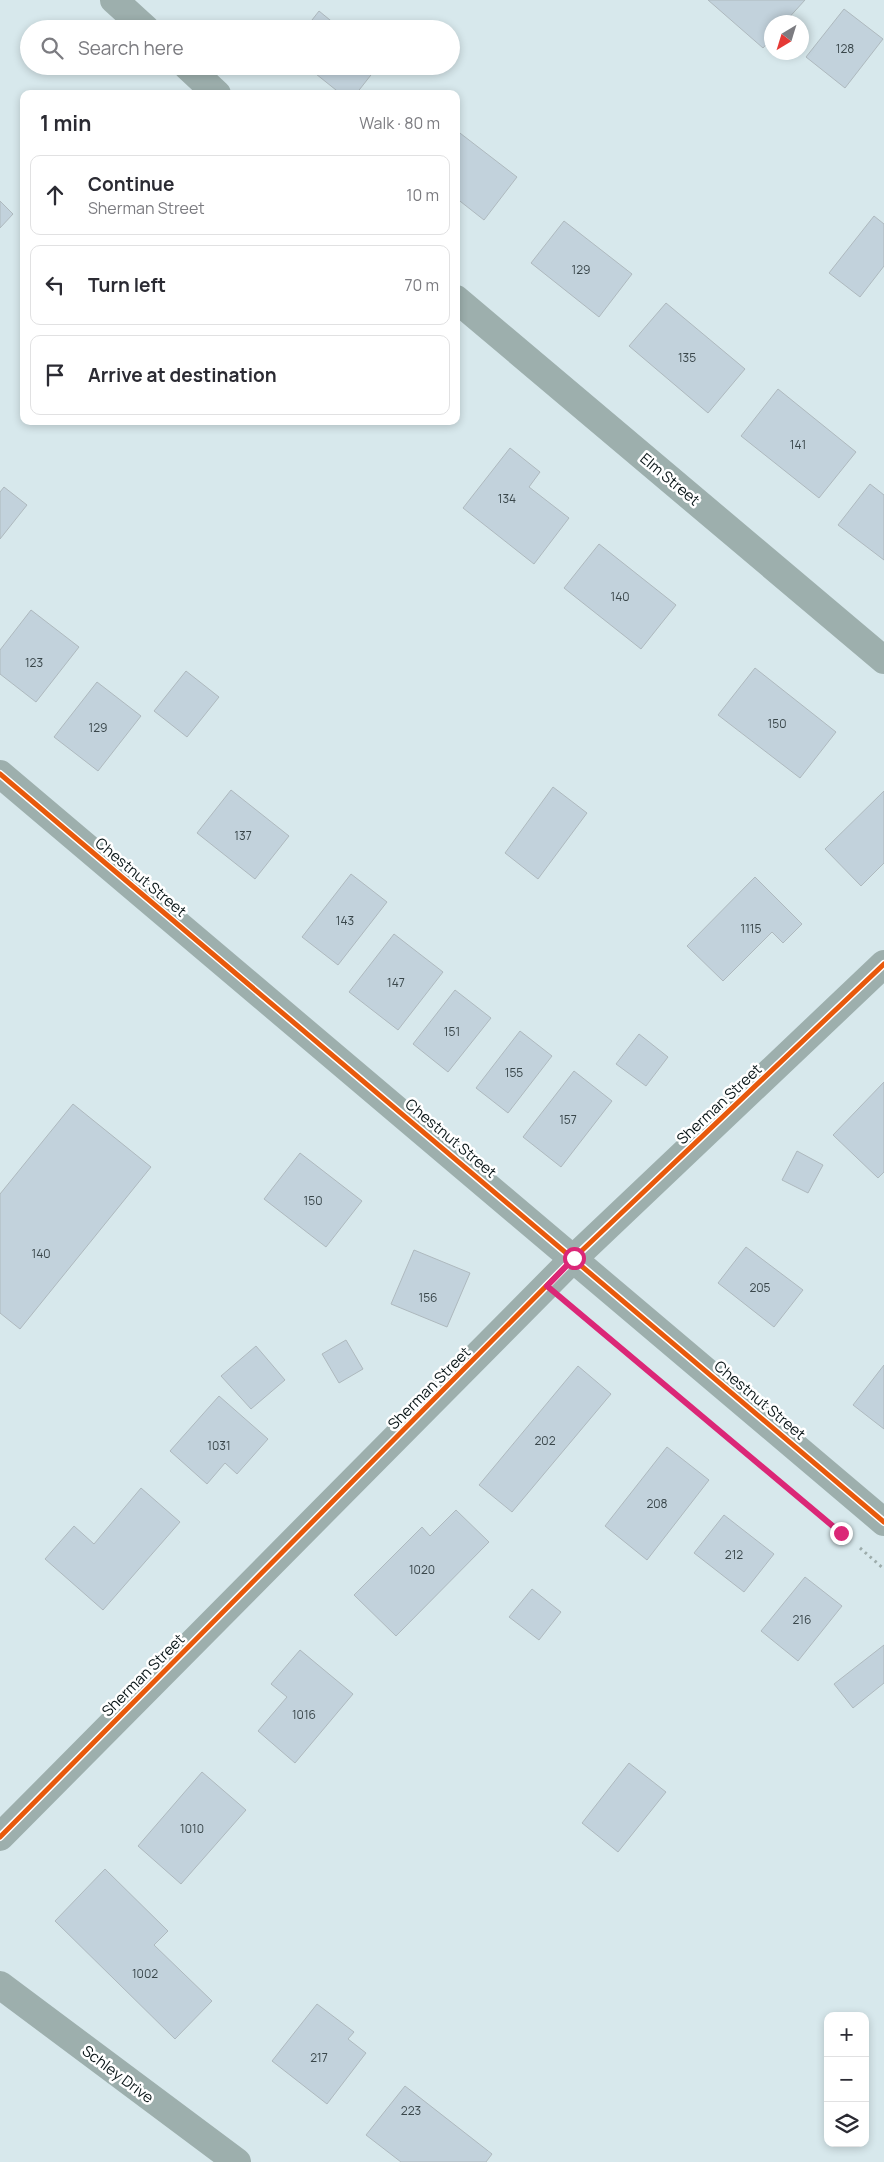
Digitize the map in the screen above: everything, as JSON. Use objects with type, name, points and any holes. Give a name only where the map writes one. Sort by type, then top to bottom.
[{"type":"street","points":[[114,0],[136,20]]},
{"type":"street","points":[[197,75],[213,90]]},
{"type":"street","name":"Elm Street","points":[[460,302],[884,660]]},
{"type":"street","name":"Chestnut Street","points":[[0,774],[884,1522]]},
{"type":"street","name":"Sherman Street","points":[[0,1838],[574,1258],[884,964]]},
{"type":"street","name":"Schley Drive","points":[[0,1985],[237,2162]]},
{"type":"path","points":[[547,1286],[826,1520]]},
{"type":"path","points":[[856,1545],[884,1569]]},
{"type":"building","points":[[708,0],[805,0],[791,15],[764,15],[763,48]]},
{"type":"building","points":[[844,9],[883,39],[845,88],[809,59],[809,53]]},
{"type":"building","points":[[319,11],[330,20],[312,20]]},
{"type":"building","points":[[317,75],[371,75],[359,90],[336,90]]},
{"type":"building","points":[[460,133],[517,177],[484,220],[460,201]]},
{"type":"building","points":[[0,201],[13,214],[0,228]]},
{"type":"building","points":[[874,216],[884,224],[884,266],[860,297],[829,273]]},
{"type":"building","points":[[564,221],[632,274],[599,317],[531,263]]},
{"type":"building","points":[[666,303],[745,369],[708,413],[629,346]]},
{"type":"building","points":[[778,389],[856,452],[819,498],[741,436]]},
{"type":"building","points":[[510,448],[540,472],[529,487],[569,518],[534,564],[463,508]]},
{"type":"building","points":[[870,484],[884,495],[884,560],[838,525]]},
{"type":"building","points":[[4,487],[27,505],[0,539],[0,492]]},
{"type":"building","points":[[599,544],[676,605],[641,649],[564,588]]},
{"type":"building","points":[[31,610],[79,647],[36,702],[0,674],[0,650]]},
{"type":"building","points":[[755,668],[836,732],[800,778],[718,715]]},
{"type":"building","points":[[186,671],[219,697],[187,737],[154,711]]},
{"type":"building","points":[[97,682],[141,716],[98,771],[54,737]]},
{"type":"building","points":[[553,787],[587,813],[538,879],[505,853]]},
{"type":"building","points":[[231,790],[289,836],[255,879],[197,833]]},
{"type":"building","points":[[884,791],[884,863],[861,886],[825,849]]},
{"type":"building","points":[[351,874],[387,902],[338,965],[302,937]]},
{"type":"building","points":[[755,877],[802,924],[783,943],[772,932],[723,981],[687,946]]},
{"type":"building","points":[[394,934],[443,972],[398,1030],[349,992]]},
{"type":"building","points":[[455,990],[491,1018],[448,1072],[413,1044]]},
{"type":"building","points":[[520,1031],[552,1056],[508,1113],[476,1088]]},
{"type":"building","points":[[639,1034],[668,1057],[646,1086],[616,1064]]},
{"type":"building","points":[[574,1071],[612,1101],[561,1167],[523,1137]]},
{"type":"building","points":[[884,1082],[884,1172],[878,1178],[833,1135]]},
{"type":"building","points":[[73,1104],[151,1167],[20,1329],[0,1313],[0,1194]]},
{"type":"building","points":[[797,1151],[823,1165],[808,1193],[782,1180]]},
{"type":"building","points":[[300,1153],[362,1201],[326,1247],[264,1199]]},
{"type":"building","points":[[746,1247],[803,1290],[774,1327],[718,1283]]},
{"type":"building","points":[[414,1250],[470,1273],[447,1327],[391,1304]]},
{"type":"building","points":[[346,1340],[363,1369],[339,1383],[322,1354]]},
{"type":"building","points":[[256,1346],[285,1380],[251,1409],[221,1376]]},
{"type":"building","points":[[884,1365],[884,1429],[853,1405]]},
{"type":"building","points":[[578,1366],[611,1394],[512,1512],[479,1485]]},
{"type":"building","points":[[219,1396],[268,1439],[237,1474],[225,1463],[207,1484],[170,1451]]},
{"type":"building","points":[[667,1447],[709,1480],[647,1560],[605,1526]]},
{"type":"building","points":[[141,1488],[180,1522],[103,1610],[45,1559],[74,1526],[94,1544]]},
{"type":"building","points":[[456,1510],[489,1542],[396,1636],[354,1595],[422,1527],[430,1536]]},
{"type":"building","points":[[724,1515],[774,1554],[744,1592],[694,1553]]},
{"type":"building","points":[[805,1577],[842,1606],[798,1661],[761,1631]]},
{"type":"building","points":[[532,1589],[561,1612],[539,1640],[509,1617]]},
{"type":"building","points":[[884,1645],[884,1683],[853,1708],[834,1684]]},
{"type":"building","points":[[300,1650],[353,1694],[295,1763],[258,1731],[287,1697],[271,1684]]},
{"type":"building","points":[[629,1763],[666,1792],[618,1852],[582,1823]]},
{"type":"building","points":[[202,1772],[246,1810],[181,1884],[138,1846]]},
{"type":"building","points":[[105,1869],[168,1931],[154,1945],[212,2001],[175,2039],[55,1921]]},
{"type":"building","points":[[317,2004],[354,2032],[348,2039],[366,2053],[327,2104],[272,2061]]},
{"type":"building","points":[[405,2086],[492,2154],[486,2162],[401,2162],[366,2135]]},
{"type":"cycle path","points":[[0,774],[884,1522]]},
{"type":"cycle path","points":[[0,1837],[574,1258],[884,964]]},
{"type":"route","points":[[574,1258],[547,1286],[841,1533]]}]
